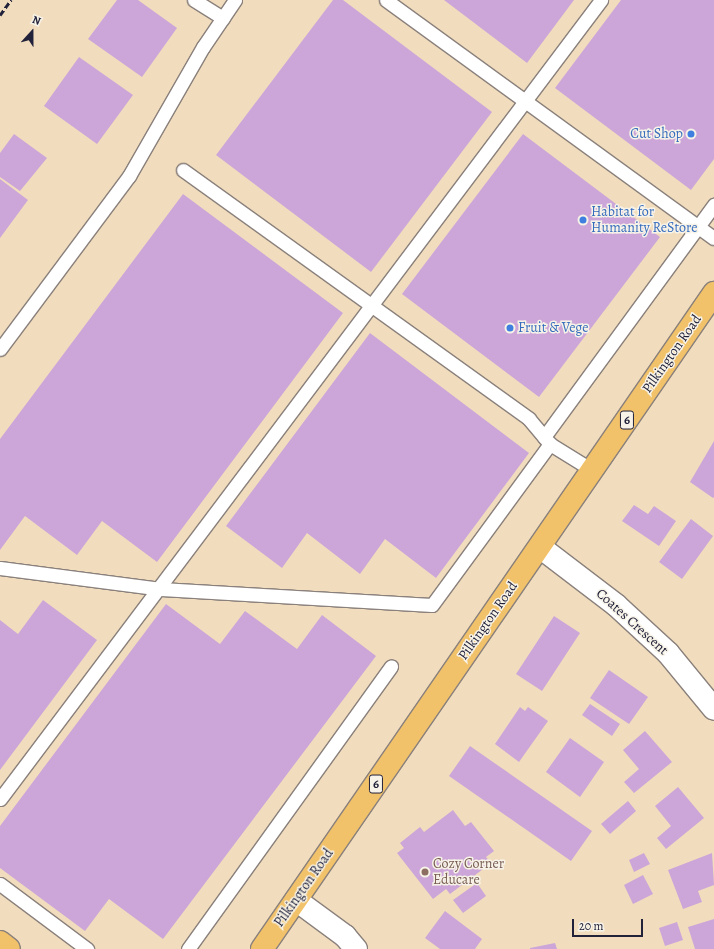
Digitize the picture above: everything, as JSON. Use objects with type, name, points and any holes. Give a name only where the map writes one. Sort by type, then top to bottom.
[{"type":"main road","name":"Pilkington Road","points":[[262,949],[714,293]]},
{"type":"main road","points":[[0,942],[9,949]]},
{"type":"street","name":"Coates Crescent","points":[[540,547],[616,604],[662,648],[714,709]]},
{"type":"street","points":[[296,900],[345,936],[356,949]]},
{"type":"lane","points":[[194,0],[223,18]]},
{"type":"lane","points":[[0,348],[130,176],[235,0]]},
{"type":"lane","points":[[386,0],[714,238]]},
{"type":"lane","points":[[0,799],[114,645],[162,589],[601,0]]},
{"type":"lane","points":[[183,170],[529,419],[547,440],[592,470]]},
{"type":"lane","points":[[0,568],[162,589],[432,605],[714,205]]},
{"type":"lane","points":[[188,949],[391,666]]},
{"type":"lane","points":[[0,884],[88,949]]},
{"type":"building","points":[[117,0],[138,0],[177,28],[142,77],[88,39]]},
{"type":"building","points":[[333,0],[343,0],[492,112],[371,272],[216,155]]},
{"type":"building","points":[[444,0],[574,0],[527,63]]},
{"type":"building","points":[[621,0],[714,0],[714,159],[691,190],[555,88]]},
{"type":"building","points":[[79,57],[133,95],[97,144],[44,106]]},
{"type":"building","points":[[14,134],[47,158],[20,191],[0,177],[0,153]]},
{"type":"building","points":[[523,134],[660,237],[539,397],[402,294]]},
{"type":"building","points":[[0,179],[28,200],[0,238]]},
{"type":"building","points":[[183,194],[343,313],[157,562],[102,521],[77,555],[25,516],[0,550],[0,439]]},
{"type":"building","points":[[370,333],[529,453],[436,578],[385,539],[360,574],[307,533],[282,568],[226,526]]},
{"type":"building","points":[[714,441],[714,497],[713,498],[690,482]]},
{"type":"building","points":[[634,505],[648,514],[654,506],[676,521],[659,546],[622,521]]},
{"type":"building","points":[[691,519],[713,536],[682,579],[659,562]]},
{"type":"building","points":[[43,600],[97,640],[0,770],[0,620],[18,634]]},
{"type":"building","points":[[166,604],[220,644],[245,611],[297,649],[322,615],[376,656],[163,939],[109,899],[85,931],[0,868],[0,826]]},
{"type":"building","points":[[554,616],[580,633],[542,691],[516,674]]},
{"type":"building","points":[[609,670],[648,697],[629,724],[590,698]]},
{"type":"building","points":[[590,704],[620,724],[612,736],[582,715]]},
{"type":"building","points":[[520,707],[525,711],[528,707],[548,721],[519,762],[495,744]]},
{"type":"building","points":[[645,731],[672,762],[634,793],[624,782],[639,769],[623,750]]},
{"type":"building","points":[[570,738],[604,762],[580,797],[546,772]]},
{"type":"building","points":[[470,746],[592,831],[571,861],[449,776]]},
{"type":"building","points":[[678,787],[704,818],[666,849],[657,838],[671,826],[655,806]]},
{"type":"building","points":[[628,801],[636,811],[610,834],[601,824]]},
{"type":"building","points":[[453,810],[465,826],[471,822],[494,851],[486,857],[491,863],[450,894],[446,889],[433,899],[397,853],[404,848],[400,843],[420,827],[424,832]]},
{"type":"building","points":[[644,853],[650,864],[634,872],[629,860]]},
{"type":"building","points":[[712,853],[714,885],[698,891],[702,902],[683,909],[668,870]]},
{"type":"building","points":[[643,875],[653,894],[633,904],[624,885]]},
{"type":"building","points":[[477,883],[486,896],[463,913],[453,900]]},
{"type":"building","points":[[445,911],[482,939],[475,949],[440,949],[425,938]]},
{"type":"building","points":[[714,919],[714,949],[695,949],[688,927]]},
{"type":"building","points":[[677,922],[683,940],[665,946],[659,928]]},
{"type":"building","points":[[555,943],[557,949],[530,949],[530,948]]},
{"type":"railway","points":[[0,15],[11,0]]},
{"type":"place","name":"Cut Shop","points":[[691,134]]},
{"type":"place","name":"Habitat for Humanity ReStore","points":[[583,220]]},
{"type":"place","name":"Fruit & Vege","points":[[510,328]]},
{"type":"place","name":"Cozy Corner Educare","points":[[425,872]]}]
